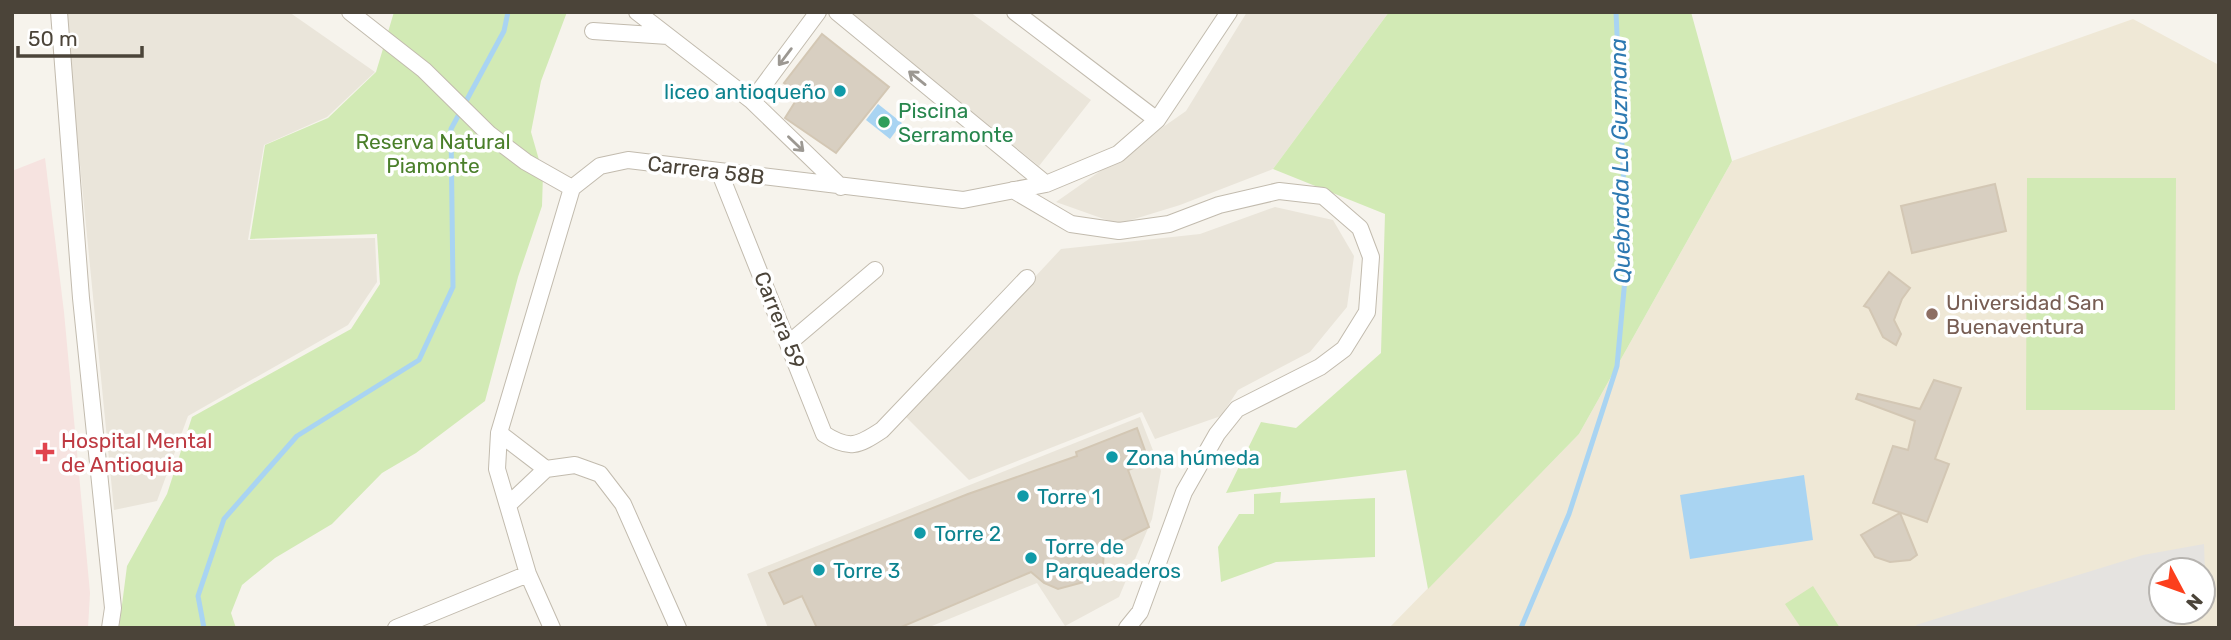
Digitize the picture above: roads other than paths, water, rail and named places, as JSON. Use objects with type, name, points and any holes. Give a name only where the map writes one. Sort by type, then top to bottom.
[{"type":"street","points":[[59,12],[81,298],[113,608],[110,628]]},
{"type":"street","points":[[350,12],[440,85],[489,134],[526,162],[572,188],[499,433],[498,470],[528,574],[552,628]]},
{"type":"street","points":[[637,12],[752,101],[841,187]]},
{"type":"street","points":[[752,101],[818,12]]},
{"type":"street","points":[[837,12],[1046,184]]},
{"type":"street","points":[[1015,12],[1157,120]]},
{"type":"street","name":"Carrera 58B","points":[[572,188],[600,166],[628,160],[963,200],[1046,184],[1118,154],[1157,120],[1229,12]]},
{"type":"street","points":[[593,31],[668,36]]},
{"type":"street","name":"Carrera 59","points":[[719,171],[824,434],[839,444],[860,444],[882,430],[1027,278]]},
{"type":"street","points":[[1013,190],[1071,224],[1119,231],[1169,224],[1219,205],[1279,191],[1323,196],[1360,228],[1371,257],[1367,312],[1344,349],[1320,367],[1237,409],[1217,434],[1184,492],[1140,612],[1127,628]]},
{"type":"street","points":[[789,343],[875,270]]},
{"type":"street","points":[[499,433],[546,469]]},
{"type":"street","points":[[508,505],[546,469],[586,466],[600,474],[623,503],[678,628]]},
{"type":"street","points":[[396,628],[528,574]]},
{"type":"water","name":"Piscina Serramonte","points":[[878,104],[902,123],[890,139],[866,120]]},
{"type":"water","points":[[1804,475],[1813,540],[1690,559],[1680,495]]},
{"type":"waterway","points":[[204,628],[198,596],[224,519],[297,436],[419,360],[453,287],[451,129],[504,31],[508,12]]},
{"type":"waterway","name":"Quebrada La Guzmana","points":[[1521,628],[1569,514],[1617,366],[1627,257],[1616,12]]},
{"type":"place","name":"liceo antioqueño","points":[[840,91]]},
{"type":"place","name":"Piscina Serramonte","points":[[884,122]]},
{"type":"place","name":"Universidad San Buenaventura","points":[[1932,314]]},
{"type":"place","name":"Hospital Mental de Antioquia","points":[[45,452]]},
{"type":"place","name":"Zona húmeda","points":[[1112,457]]},
{"type":"place","name":"Torre 1","points":[[1023,496]]},
{"type":"place","name":"Torre 2","points":[[920,533]]},
{"type":"place","name":"Torre de Parqueaderos","points":[[1031,558]]},
{"type":"place","name":"Torre 3","points":[[819,570]]},
{"type":"park label","name":"Reserva Natural Piamonte","points":[[433,153]]}]
